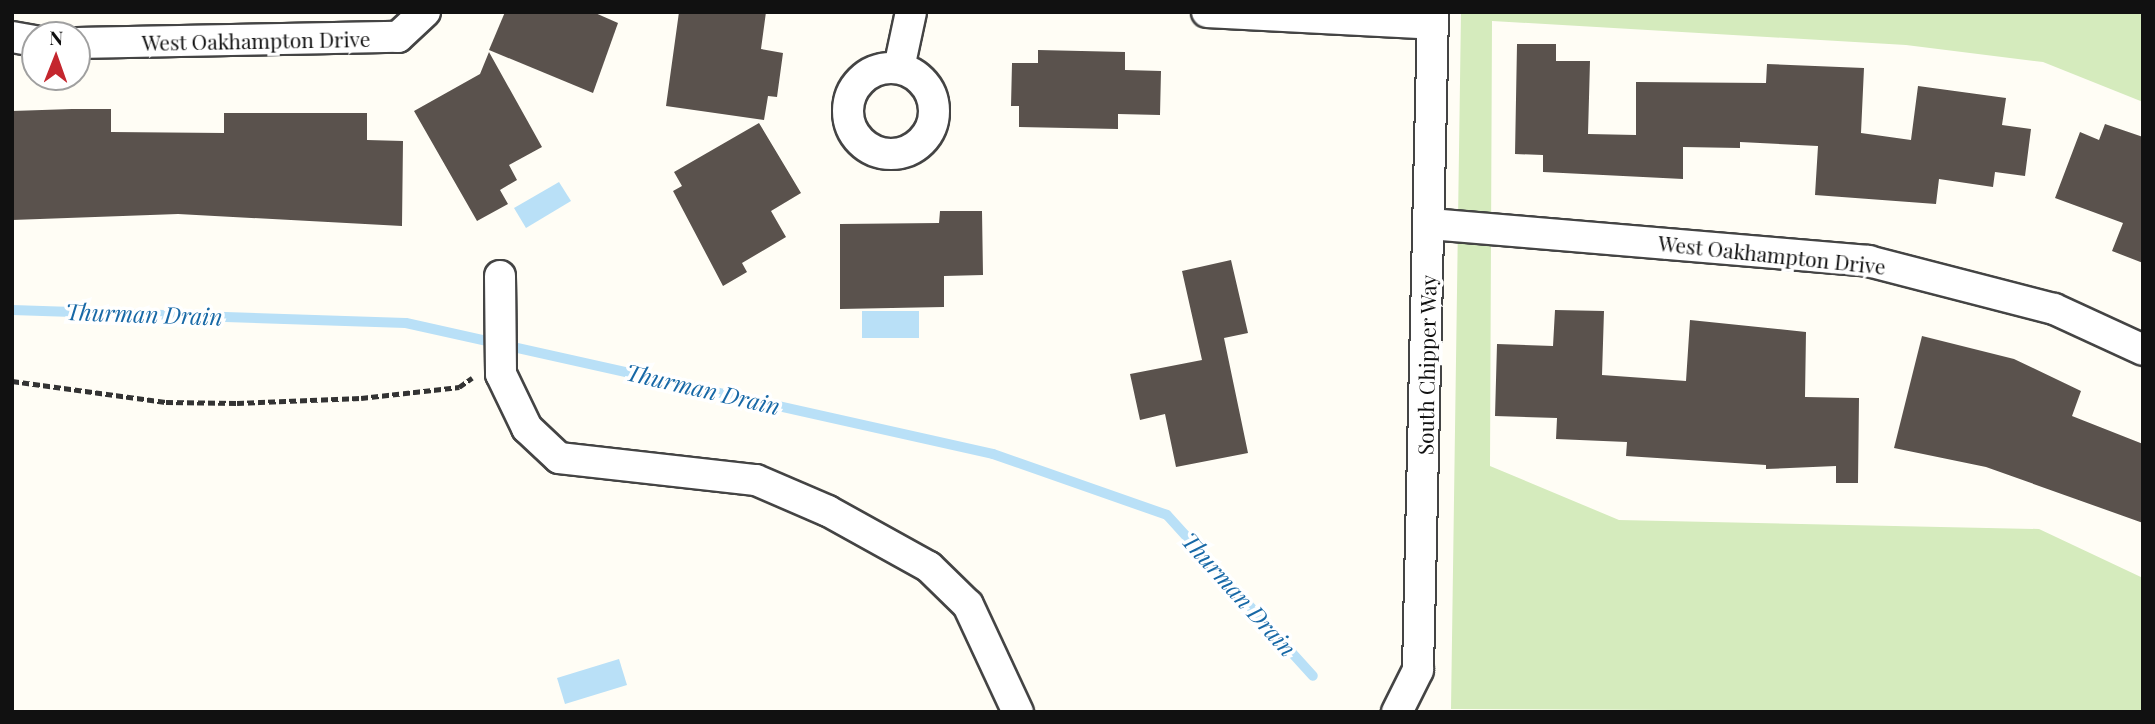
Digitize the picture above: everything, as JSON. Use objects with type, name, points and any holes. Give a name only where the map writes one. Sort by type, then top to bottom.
[{"type":"street","name":"West Oakhampton Drive","points":[[91,43],[398,37],[425,12]]},
{"type":"street","points":[[899,68],[911,12]]},
{"type":"street","points":[[1207,12],[1433,18]]},
{"type":"street","name":"South Chipper Way","points":[[1397,712],[1418,670],[1433,18]]},
{"type":"street","name":"West Oakhampton Drive","points":[[1430,224],[1868,261],[2054,309],[2143,349]]},
{"type":"street","points":[[500,276],[501,374],[527,428],[559,458],[756,480],[828,511],[929,567],[968,606],[1018,712]]},
{"type":"path","points":[[12,381],[166,402],[237,403],[459,387]]},
{"type":"green space","points":[[1461,12],[2143,12],[2143,102],[2043,62],[1906,45],[1492,21],[1490,466],[1619,520],[2039,529],[2143,578],[2143,712],[1451,709]]},
{"type":"water","points":[[559,182],[571,201],[526,228],[514,208]]},
{"type":"water","points":[[862,311],[919,311],[919,338],[862,338]]},
{"type":"water","points":[[619,659],[627,685],[565,704],[557,678]]},
{"type":"building","points":[[505,12],[593,12],[618,23],[593,93],[489,50]]},
{"type":"building","points":[[679,12],[766,12],[761,49],[783,53],[777,97],[768,96],[764,120],[666,106]]},
{"type":"building","points":[[1517,44],[1556,44],[1556,61],[1590,61],[1588,134],[1636,135],[1636,82],[1766,83],[1767,64],[1864,68],[1861,133],[1911,140],[1918,86],[2006,98],[2002,125],[2031,129],[2025,176],[1995,172],[1993,187],[1939,179],[1936,204],[1815,195],[1818,146],[1740,142],[1740,148],[1683,147],[1683,179],[1543,172],[1543,155],[1515,154]]},
{"type":"building","points":[[1038,50],[1125,52],[1125,70],[1161,71],[1160,115],[1118,114],[1118,129],[1019,127],[1019,106],[1011,106],[1012,63],[1038,63]]},
{"type":"building","points":[[489,52],[542,147],[509,165],[517,180],[500,190],[508,204],[477,221],[414,111],[480,74]]},
{"type":"building","points":[[111,109],[111,132],[224,133],[224,113],[367,113],[367,140],[403,141],[402,226],[178,214],[12,220],[12,111]]},
{"type":"building","points":[[759,123],[801,193],[771,211],[786,237],[742,263],[747,272],[723,286],[673,191],[682,186],[674,172]]},
{"type":"building","points":[[2105,124],[2143,137],[2143,263],[2112,251],[2123,223],[2055,198],[2080,132],[2099,140]]},
{"type":"building","points":[[940,211],[982,211],[983,275],[944,276],[944,307],[840,309],[840,224],[939,223]]},
{"type":"building","points":[[1231,260],[1248,333],[1224,338],[1248,453],[1176,467],[1165,414],[1140,420],[1130,374],[1202,360],[1182,271]]},
{"type":"building","points":[[1555,310],[1604,311],[1602,375],[1686,381],[1690,320],[1806,332],[1805,397],[1859,398],[1858,483],[1836,483],[1836,466],[1766,469],[1766,465],[1626,456],[1627,442],[1556,439],[1557,418],[1495,416],[1497,344],[1553,346]]},
{"type":"building","points":[[1922,336],[2014,359],[2081,391],[2072,416],[2143,444],[2143,523],[1986,467],[1894,448]]},
{"type":"waterway","name":"Thurman Drain","points":[[12,310],[406,323],[993,454],[1167,515],[1313,676]]}]
